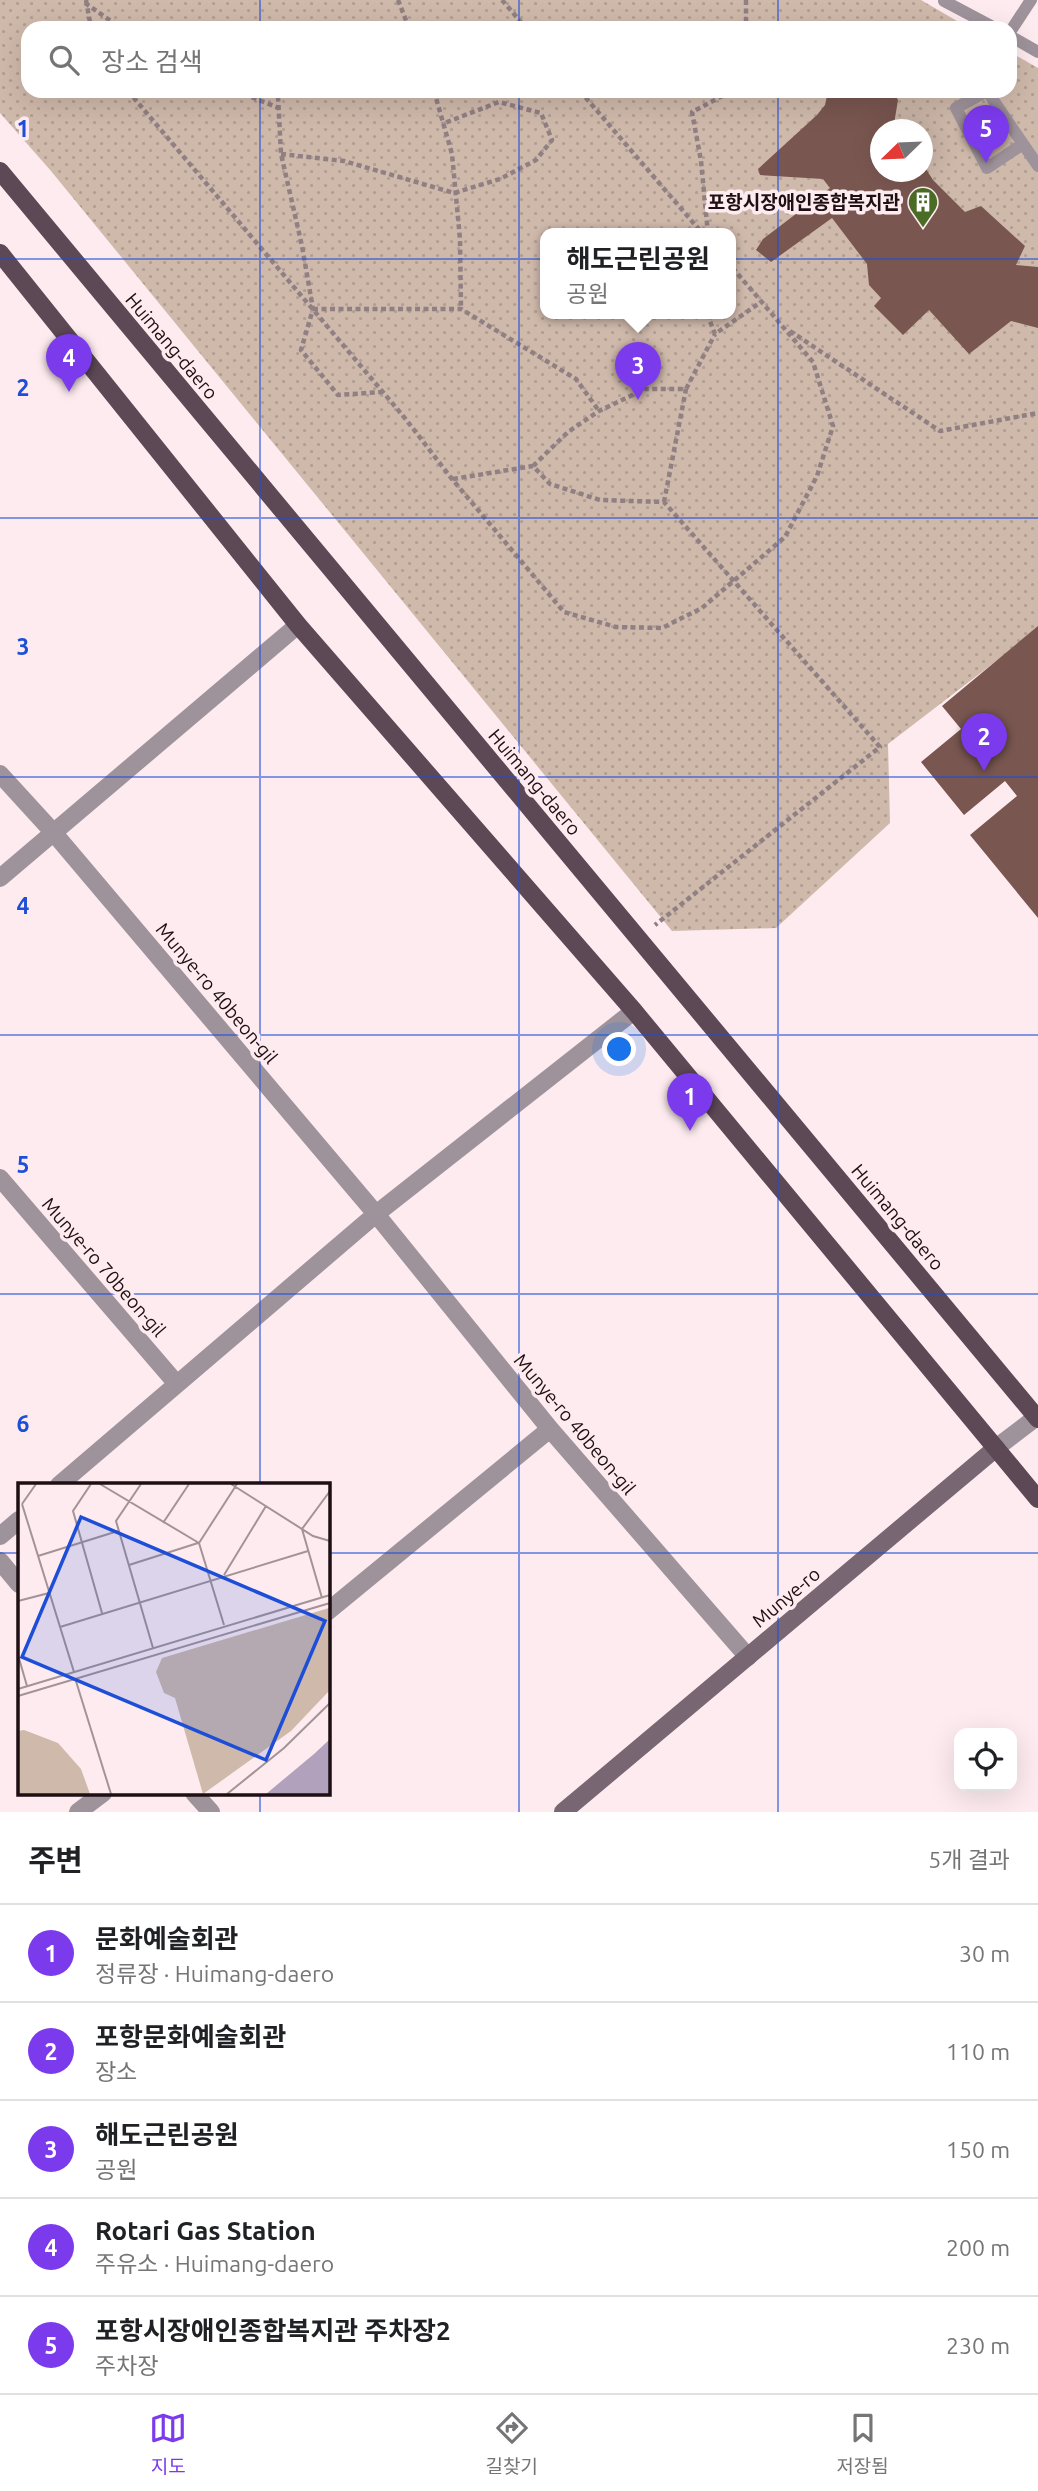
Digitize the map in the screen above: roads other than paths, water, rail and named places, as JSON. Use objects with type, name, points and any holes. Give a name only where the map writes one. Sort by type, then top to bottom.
[{"type":"main road","name":"Huimang-daero","points":[[0,171],[1037,1417]]},
{"type":"main road","points":[[0,253],[298,625],[634,1011],[1038,1499]]},
{"type":"main road","name":"Munye-ro","points":[[563,1812],[996,1448]]},
{"type":"street","points":[[0,878],[298,625]]},
{"type":"street","name":"Munye-ro 40beon-gil","points":[[0,774],[53,832],[376,1214],[550,1430],[748,1657]]},
{"type":"street","points":[[61,1483],[376,1214],[634,1011]]},
{"type":"street","name":"Munye-ro 70beon-gil","points":[[0,1178],[176,1383]]},
{"type":"street","name":"Munye-ro","points":[[996,1448],[1037,1417]]},
{"type":"street","points":[[329,1610],[550,1430]]},
{"type":"street","points":[[0,1536],[18,1521]]},
{"type":"street","points":[[0,1561],[18,1583]]},
{"type":"street","points":[[78,1812],[102,1794]]},
{"type":"street","points":[[195,1794],[211,1812]]},
{"type":"lane","points":[[1017,23],[1031,0]]},
{"type":"lane","points":[[944,1],[982,21]]},
{"type":"lane","points":[[1017,38],[1038,52]]},
{"type":"lane","points":[[974,98],[956,108],[987,168],[1023,145]]},
{"type":"lane","points":[[992,98],[1038,166]]},
{"type":"place","name":"포항시장애인종합복지관 주차장2","points":[[986,163]]},
{"type":"place","name":"포항시장애인종합복지관","points":[[923,229]]},
{"type":"place","name":"Rotari Gas Station","points":[[69,392]]},
{"type":"place","name":"해도근린공원","points":[[638,400]]},
{"type":"place","name":"포항문화예술회관","points":[[984,771]]},
{"type":"place","name":"문화예술회관","points":[[690,1131]]}]
